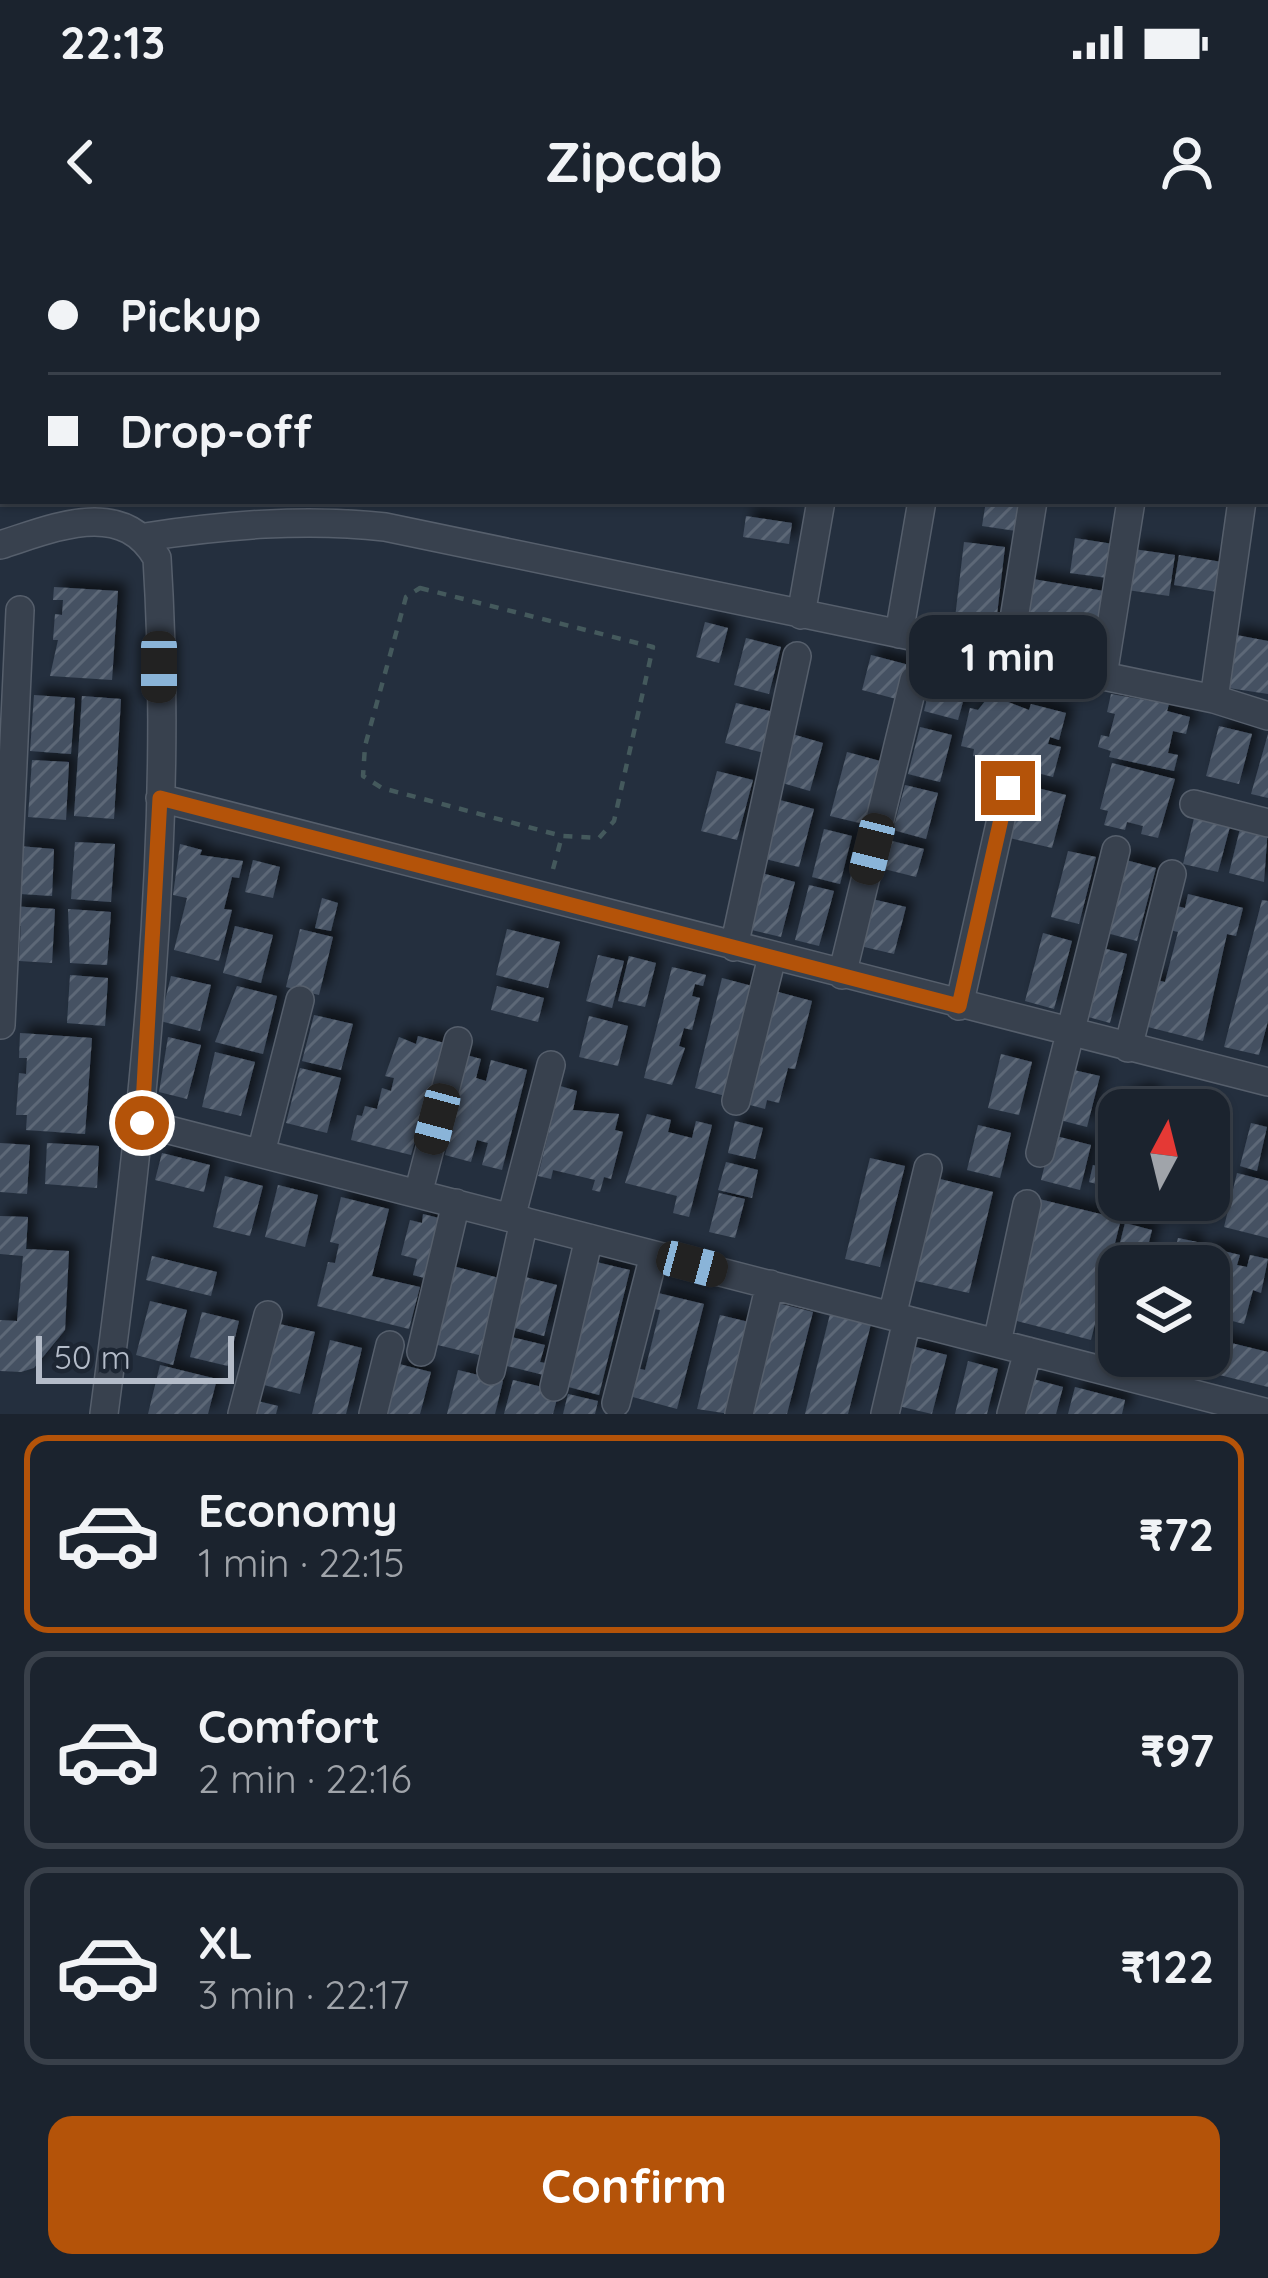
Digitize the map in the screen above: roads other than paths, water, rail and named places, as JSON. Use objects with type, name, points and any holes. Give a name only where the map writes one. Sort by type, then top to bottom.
[{"type":"street","points":[[45,531],[49,504]]},
{"type":"street","points":[[801,615],[820,504]]},
{"type":"street","points":[[899,634],[921,504]]},
{"type":"street","points":[[1008,656],[1033,504]]},
{"type":"street","points":[[1103,676],[1131,504]]},
{"type":"street","points":[[1214,699],[1242,504]]},
{"type":"street","points":[[145,537],[319,512],[375,513],[801,615],[1214,699],[1268,716]]},
{"type":"street","points":[[0,545],[93,520],[127,526],[145,537],[158,558],[160,798],[142,1123],[104,1414]]},
{"type":"street","points":[[1,1024],[4,864],[20,610]]},
{"type":"street","points":[[734,947],[797,656]]},
{"type":"street","points":[[842,975],[914,680]]},
{"type":"street","points":[[959,1006],[1008,788]]},
{"type":"street","points":[[160,798],[1066,1034],[1268,1082]]},
{"type":"street","points":[[1194,804],[1268,823]]},
{"type":"street","points":[[1040,1153],[1066,1034],[1116,850]]},
{"type":"street","points":[[1128,1048],[1172,874]]},
{"type":"street","points":[[736,1102],[772,957]]},
{"type":"street","points":[[261,1154],[300,1000]]},
{"type":"street","points":[[418,1194],[458,1041]]},
{"type":"street","points":[[490,1371],[551,1066]]},
{"type":"street","points":[[142,1123],[998,1343],[1233,1410],[1268,1413]]},
{"type":"street","points":[[885,1414],[928,1168]]},
{"type":"street","points":[[421,1352],[456,1204]]},
{"type":"street","points":[[998,1343],[1027,1204]]},
{"type":"street","points":[[554,1387],[589,1238]]},
{"type":"street","points":[[616,1403],[654,1255]]},
{"type":"street","points":[[739,1414],[770,1284]]},
{"type":"street","points":[[242,1414],[268,1315]]},
{"type":"street","points":[[373,1414],[390,1345]]},
{"type":"street","points":[[1011,1414],[1028,1351]]}]
